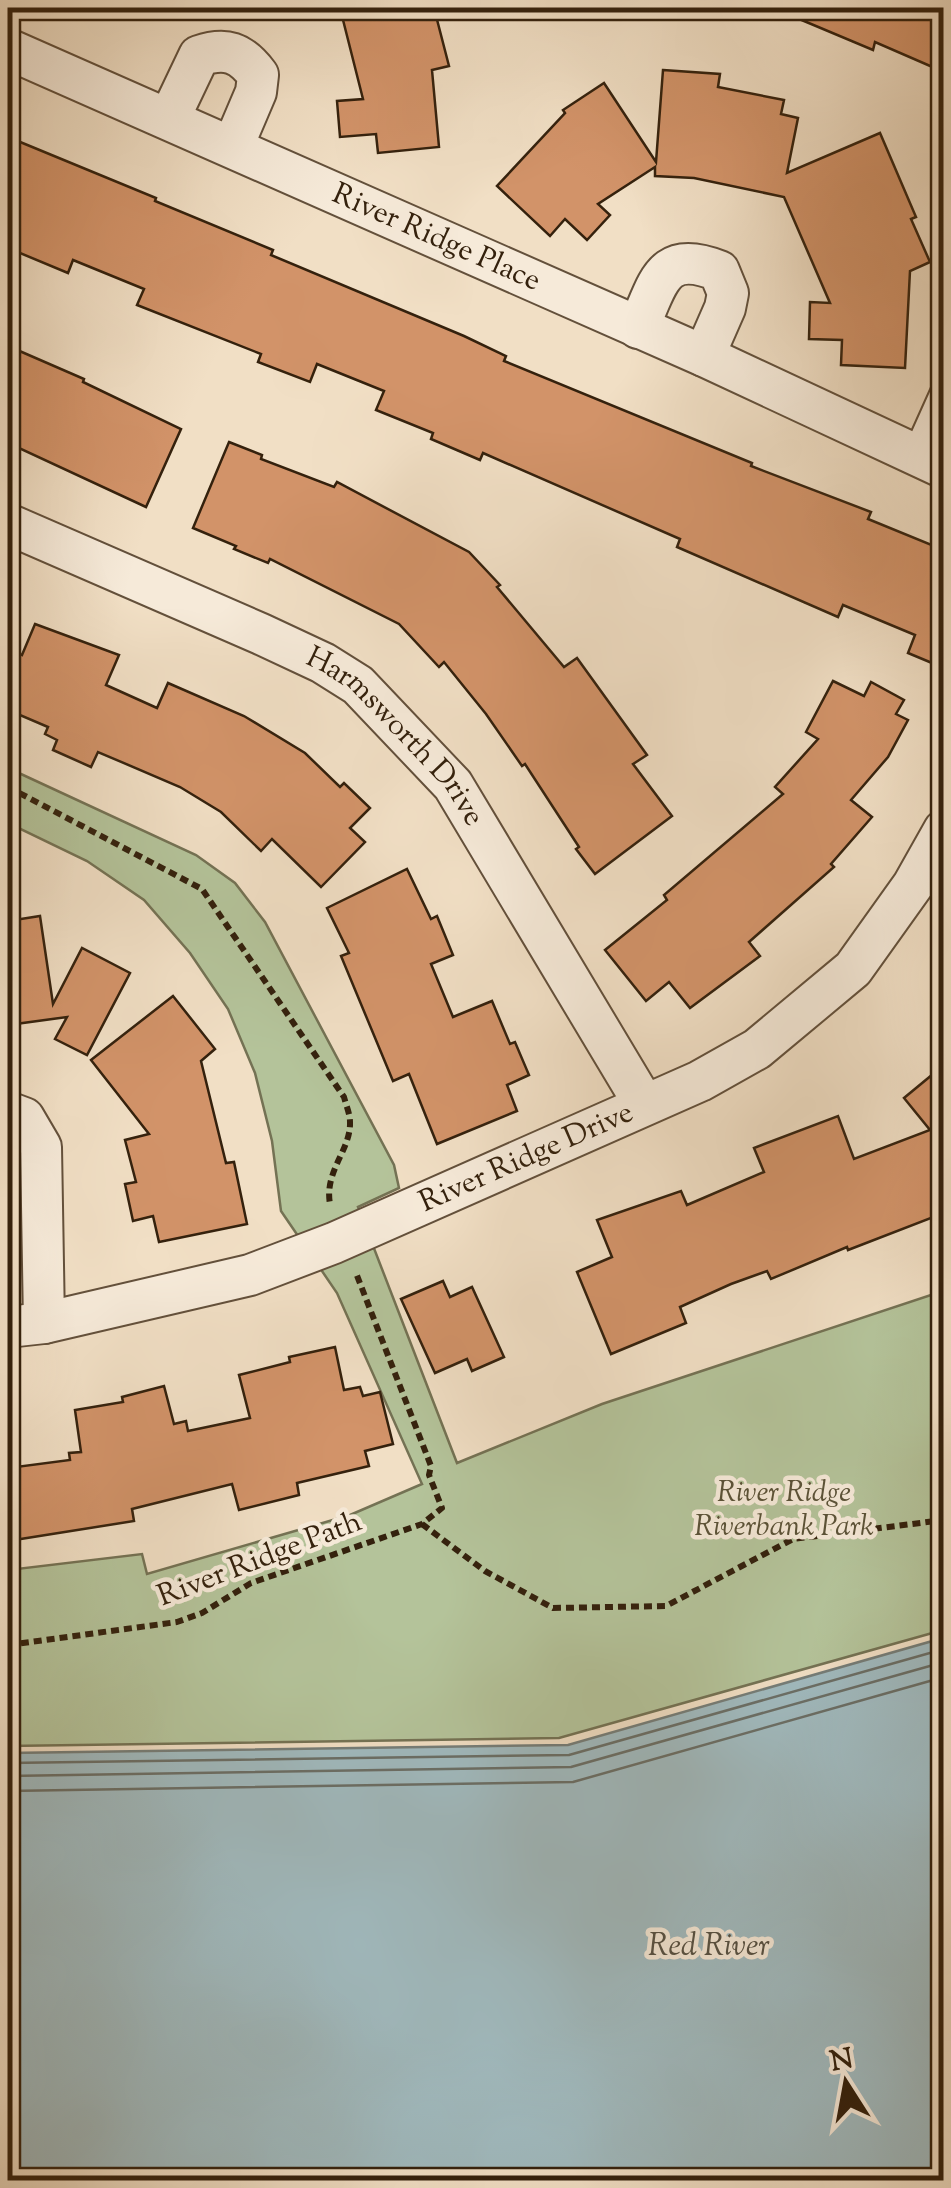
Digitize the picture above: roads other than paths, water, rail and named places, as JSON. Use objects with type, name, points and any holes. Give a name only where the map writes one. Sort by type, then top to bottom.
[{"type":"street","name":"River Ridge Place","points":[[8,49],[704,356],[928,461]]},
{"type":"street","points":[[170,119],[199,56],[219,50],[236,52],[258,75],[256,92],[233,146]]},
{"type":"street","points":[[638,328],[662,278],[673,266],[693,261],[719,271],[728,293],[704,356]]},
{"type":"street","name":"Harmsworth Drive","points":[[8,524],[261,634],[323,663],[358,685],[453,784],[644,1104]]},
{"type":"street","name":"River Ridge Drive","points":[[26,1325],[250,1275],[334,1243],[700,1082],[757,1049],[853,969],[912,886],[944,830]]},
{"type":"street","points":[[8,1112],[24,1118],[41,1147],[26,1325]]},
{"type":"lane","points":[[928,461],[944,386]]},
{"type":"water","name":"Red River","points":[[943,1638],[943,2180],[8,2180],[8,1753],[568,1745]]},
{"type":"park label","name":"River Ridge Riverbank Park","points":[[784,1510]]}]
